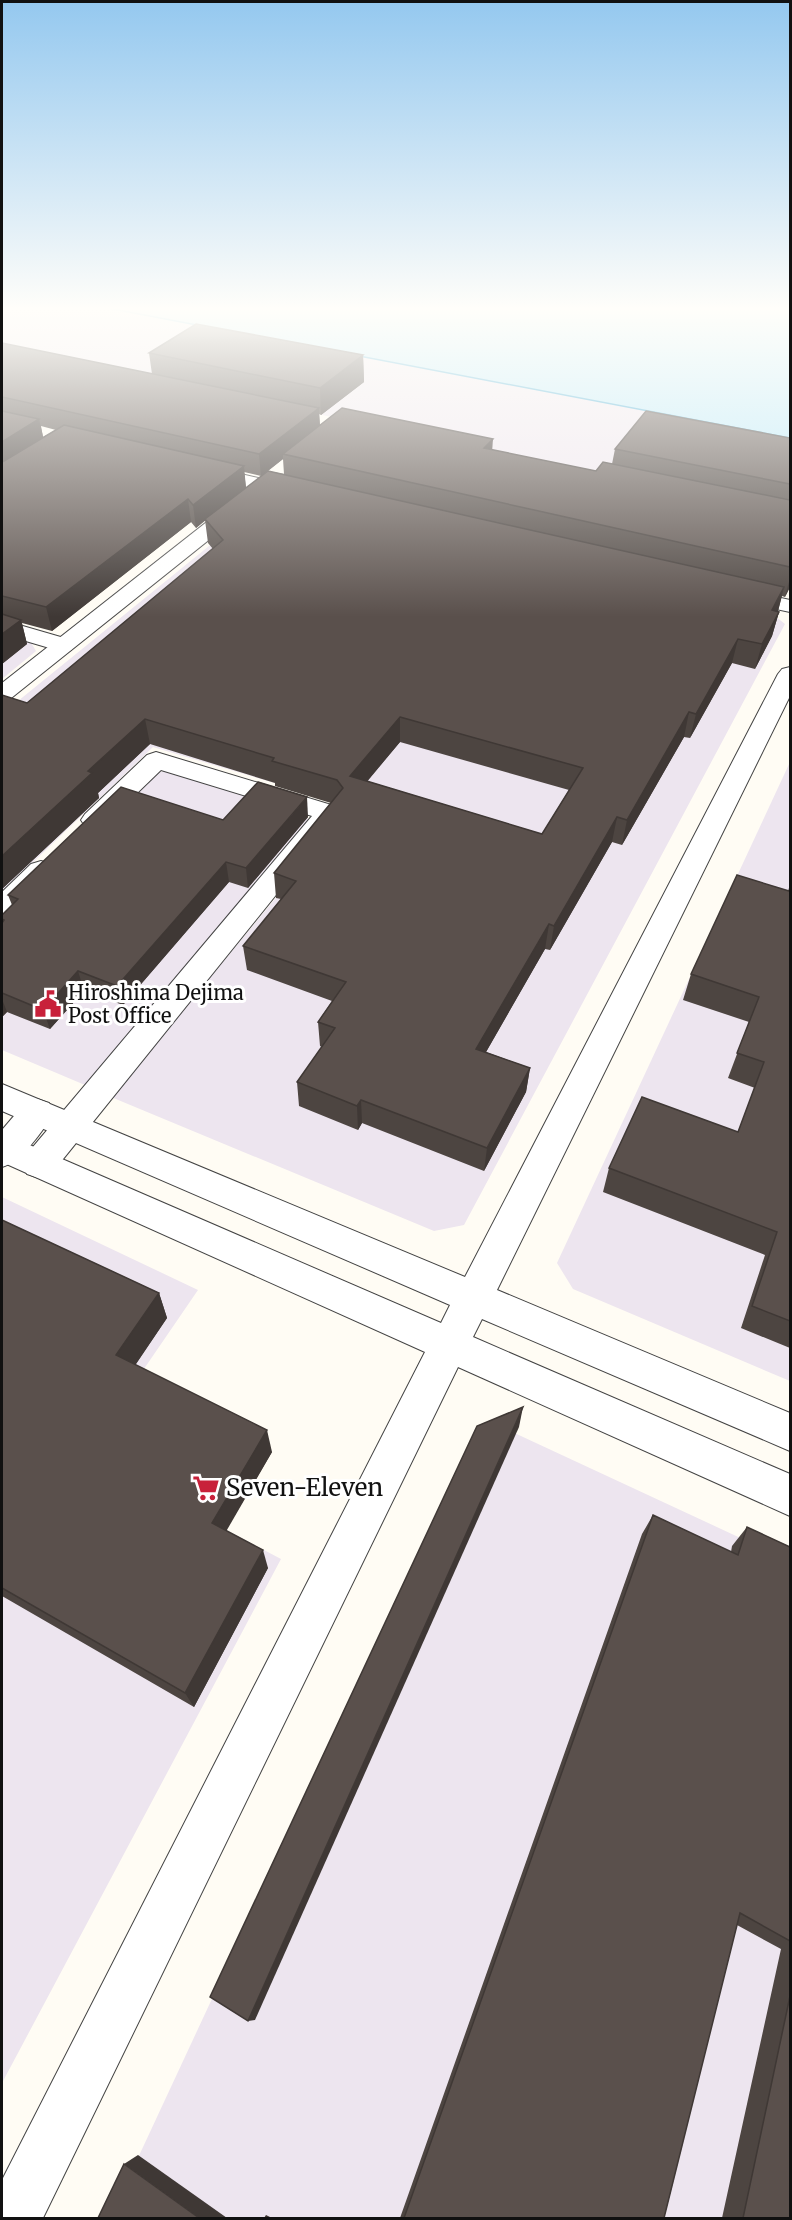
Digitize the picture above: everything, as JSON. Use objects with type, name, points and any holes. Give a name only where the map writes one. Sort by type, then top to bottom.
[{"type":"street","points":[[187,467],[312,496]]},
{"type":"street","points":[[2,694],[283,471]]},
{"type":"street","points":[[720,590],[790,606]]},
{"type":"street","points":[[2,627],[63,645]]},
{"type":"street","points":[[13,2218],[473,1296],[790,674]]},
{"type":"street","points":[[2,908],[156,760],[329,813],[39,1164]]},
{"type":"street","points":[[2,1097],[790,1432]]},
{"type":"street","points":[[37,1112],[3,1150],[450,1343],[790,1495]]},
{"type":"shaded area","points":[[296,410],[641,410],[790,438],[790,513]]},
{"type":"shaded area","points":[[262,503],[771,613],[785,624],[464,1225],[434,1231],[111,1097],[352,806],[153,747],[2,892],[2,714]]},
{"type":"shaded area","points":[[2,633],[30,641],[36,651],[2,679]]},
{"type":"shaded area","points":[[790,762],[790,1381],[573,1289],[557,1263]]},
{"type":"shaded area","points":[[171,770],[303,812],[310,822],[85,1085],[2,1050],[2,924],[154,773]]},
{"type":"shaded area","points":[[2,1197],[198,1290],[85,1455],[281,1559],[2,2083]]},
{"type":"shaded area","points":[[506,1429],[790,1561],[790,2218],[110,2218],[472,1440]]},
{"type":"water","points":[[641,410],[790,410],[790,438]]},
{"type":"building","points":[[59,410],[317,410],[259,454]]},
{"type":"building","points":[[340,410],[350,410],[493,439],[484,448],[596,471],[603,462],[790,500],[790,567],[283,454]]},
{"type":"building","points":[[2,411],[39,419],[2,442]]},
{"type":"building","points":[[646,411],[790,438],[790,484],[615,449]]},
{"type":"building","points":[[64,425],[244,466],[193,505],[188,499],[46,607],[2,596],[2,462]]},
{"type":"building","points":[[268,471],[784,587],[772,610],[779,612],[762,644],[738,639],[696,714],[689,712],[627,820],[617,817],[554,926],[549,924],[476,1049],[530,1068],[487,1148],[361,1100],[357,1106],[297,1082],[335,1028],[318,1022],[346,982],[243,946],[296,881],[274,873],[343,788],[337,780],[272,761],[274,758],[145,719],[88,771],[92,773],[2,856],[2,695],[27,703],[223,540],[205,519]],"holes":[[[400,717],[583,768],[542,834],[350,776]]]},
{"type":"building","points":[[2,614],[21,620],[2,634]]},
{"type":"building","points":[[258,782],[307,797],[246,868],[226,862],[117,986],[78,971],[43,1010],[2,993],[2,923],[4,920],[2,915],[18,899],[8,895],[121,787],[223,820]]},
{"type":"building","points":[[737,875],[789,891],[790,887],[790,1321],[752,1306],[777,1232],[609,1168],[642,1097],[738,1132],[764,1062],[737,1053],[759,997],[691,974]]},
{"type":"building","points":[[2,1220],[159,1293],[116,1355],[267,1430],[212,1523],[263,1550],[185,1693],[2,1588]]},
{"type":"building","points":[[523,1407],[248,2021],[210,1997],[477,1426]]},
{"type":"building","points":[[653,1515],[738,1555],[747,1527],[790,1547],[790,1941],[740,1913],[664,2218],[404,2218]]},
{"type":"building","points":[[790,1996],[790,2218],[743,2218]]},
{"type":"building","points":[[124,2164],[199,2218],[98,2218]]},
{"type":"place","name":"Hiroshima Dejima Post Office","points":[[48,1004]]},
{"type":"place","name":"Seven-Eleven","points":[[206,1488]]}]
